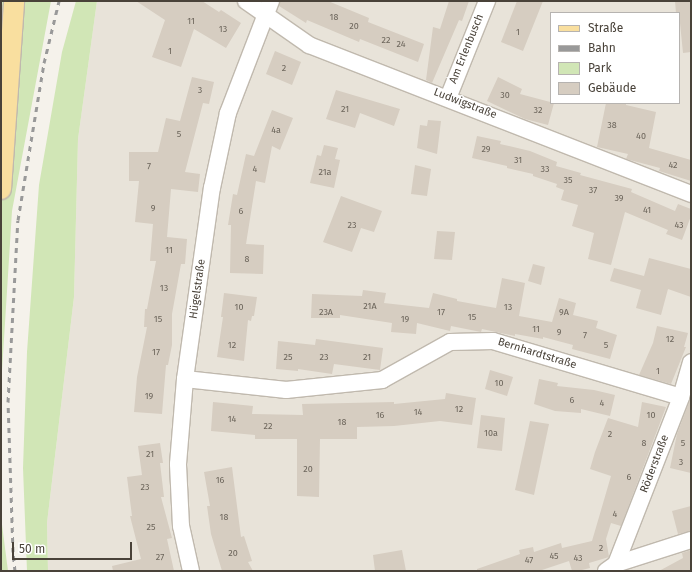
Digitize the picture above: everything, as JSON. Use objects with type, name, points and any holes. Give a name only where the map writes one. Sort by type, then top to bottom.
[{"type":"main road","points":[[1,189],[14,1]]},
{"type":"street","name":"Ludwigstraße","points":[[246,1],[268,8],[309,45],[691,194]]},
{"type":"street","name":"Am Erlenbusch","points":[[448,98],[487,1]]},
{"type":"street","name":"Hügelstraße","points":[[191,571],[181,526],[178,464],[185,379],[212,188],[227,120],[268,8]]},
{"type":"street","name":"Bernhardtstraße","points":[[185,379],[286,390],[382,380],[450,342],[493,341],[680,397]]},
{"type":"street","name":"Röderstraße","points":[[611,568],[680,397],[691,362]]},
{"type":"street","points":[[611,568],[691,540]]},
{"type":"shaded area","points":[[97,1],[691,1],[691,571],[48,571],[47,523],[74,297],[78,139]]},
{"type":"green space","points":[[1,1],[51,1],[12,211],[1,387]]},
{"type":"green space","points":[[76,1],[97,1],[78,139],[74,297],[47,523],[48,571],[27,571],[23,468],[27,352],[39,185],[62,52]]},
{"type":"green space","points":[[1,517],[8,571],[1,571]]},
{"type":"building","points":[[136,1],[202,1],[219,12],[221,10],[241,23],[226,48],[194,29],[181,67],[152,57],[165,20]]},
{"type":"building","points":[[280,1],[328,1],[369,18],[368,22],[424,44],[418,62],[360,39],[359,42],[307,20],[306,23],[279,6]]},
{"type":"building","points":[[449,1],[469,1],[462,21],[459,20],[432,83],[426,80],[433,27],[440,29]]},
{"type":"building","points":[[517,1],[543,1],[523,51],[501,42]]},
{"type":"building","points":[[675,1],[691,1],[691,52],[683,53],[680,12],[676,12]]},
{"type":"building","points":[[275,51],[301,62],[292,85],[266,74]]},
{"type":"building","points":[[192,77],[214,82],[209,104],[203,103],[185,172],[200,174],[198,192],[171,189],[167,237],[187,239],[185,264],[181,264],[172,314],[172,345],[168,365],[166,365],[162,414],[134,412],[137,377],[147,327],[144,327],[145,309],[147,309],[156,261],[150,261],[153,224],[135,222],[139,181],[129,181],[129,152],[158,152],[166,118],[180,121]]},
{"type":"building","points":[[498,77],[522,89],[520,94],[554,104],[548,125],[525,119],[487,101]]},
{"type":"building","points":[[336,90],[400,109],[394,126],[360,113],[355,128],[326,119]]},
{"type":"building","points":[[606,104],[626,104],[656,112],[649,148],[691,160],[691,181],[659,171],[660,168],[626,159],[628,154],[597,147]]},
{"type":"building","points":[[272,110],[293,118],[280,150],[272,146],[265,183],[256,181],[246,244],[264,245],[263,274],[230,273],[231,225],[228,225],[233,194],[237,195],[246,154],[254,156]]},
{"type":"building","points":[[428,120],[441,121],[437,154],[417,148],[420,125],[427,126]]},
{"type":"building","points":[[477,136],[501,141],[500,144],[530,151],[557,162],[556,166],[581,173],[580,175],[632,189],[631,192],[675,211],[678,204],[691,209],[691,216],[682,240],[666,234],[668,230],[625,212],[611,265],[588,259],[594,233],[572,226],[578,205],[561,200],[564,190],[556,187],[557,184],[533,176],[533,174],[507,168],[507,166],[472,158]]},
{"type":"building","points":[[324,145],[338,148],[335,159],[340,160],[334,188],[310,183],[317,155],[321,156]]},
{"type":"building","points":[[415,165],[431,169],[427,196],[411,194]]},
{"type":"building","points":[[341,196],[382,211],[374,232],[361,228],[352,252],[323,242]]},
{"type":"building","points":[[437,231],[455,232],[452,260],[434,259]]},
{"type":"building","points":[[649,258],[691,269],[691,297],[668,289],[661,315],[636,308],[641,290],[610,281],[614,268],[644,276]]},
{"type":"building","points":[[533,264],[545,267],[541,285],[528,281]]},
{"type":"building","points":[[502,278],[525,283],[519,316],[552,322],[559,298],[576,303],[573,315],[598,321],[596,328],[617,335],[610,359],[572,349],[573,345],[543,337],[543,339],[515,334],[515,336],[482,329],[481,332],[451,326],[450,331],[417,323],[416,334],[391,332],[392,323],[340,315],[340,318],[311,318],[312,294],[362,296],[363,290],[386,293],[384,303],[429,308],[433,293],[457,299],[457,301],[496,308]]},
{"type":"building","points":[[224,293],[257,297],[254,316],[252,316],[251,321],[248,320],[244,361],[217,357],[223,317],[221,317]]},
{"type":"building","points":[[657,326],[688,333],[684,347],[686,347],[671,384],[639,375],[653,343]]},
{"type":"building","points":[[316,339],[383,348],[380,370],[334,364],[332,374],[298,369],[298,371],[276,369],[278,341],[315,345]]},
{"type":"building","points":[[490,370],[513,377],[507,396],[485,389]]},
{"type":"building","points":[[539,379],[558,383],[557,386],[594,390],[615,395],[610,416],[581,409],[581,413],[555,411],[534,404]]},
{"type":"building","points":[[446,393],[476,398],[472,425],[440,421],[394,426],[357,427],[357,439],[320,439],[319,497],[297,496],[297,439],[255,439],[255,435],[211,431],[213,402],[253,406],[252,414],[303,415],[302,404],[394,402],[394,404],[445,399]]},
{"type":"building","points":[[691,397],[691,473],[670,468],[677,434]]},
{"type":"building","points":[[642,402],[666,407],[621,526],[611,523],[606,539],[609,557],[589,563],[590,568],[578,571],[572,571],[569,561],[539,571],[477,571],[477,569],[520,554],[519,550],[533,547],[534,552],[561,543],[562,548],[592,541],[611,476],[590,469],[595,452],[608,418],[638,427]]},
{"type":"building","points":[[481,415],[505,418],[502,451],[477,448]]},
{"type":"building","points":[[530,421],[549,424],[534,495],[515,490]]},
{"type":"building","points":[[160,443],[163,463],[160,463],[164,497],[161,497],[172,538],[167,539],[174,571],[113,571],[112,566],[141,559],[130,516],[132,516],[127,477],[142,475],[138,446]]},
{"type":"building","points":[[232,467],[241,537],[244,536],[252,561],[248,562],[253,571],[222,571],[211,534],[207,506],[210,506],[204,472]]},
{"type":"building","points":[[691,506],[691,531],[678,534],[672,511]]},
{"type":"building","points":[[402,550],[406,571],[375,571],[373,555]]},
{"type":"building","points":[[691,550],[691,571],[659,571],[683,558],[682,553]]},
{"type":"railway","points":[[15,571],[13,552],[8,402],[18,220],[44,63],[59,1]]}]
